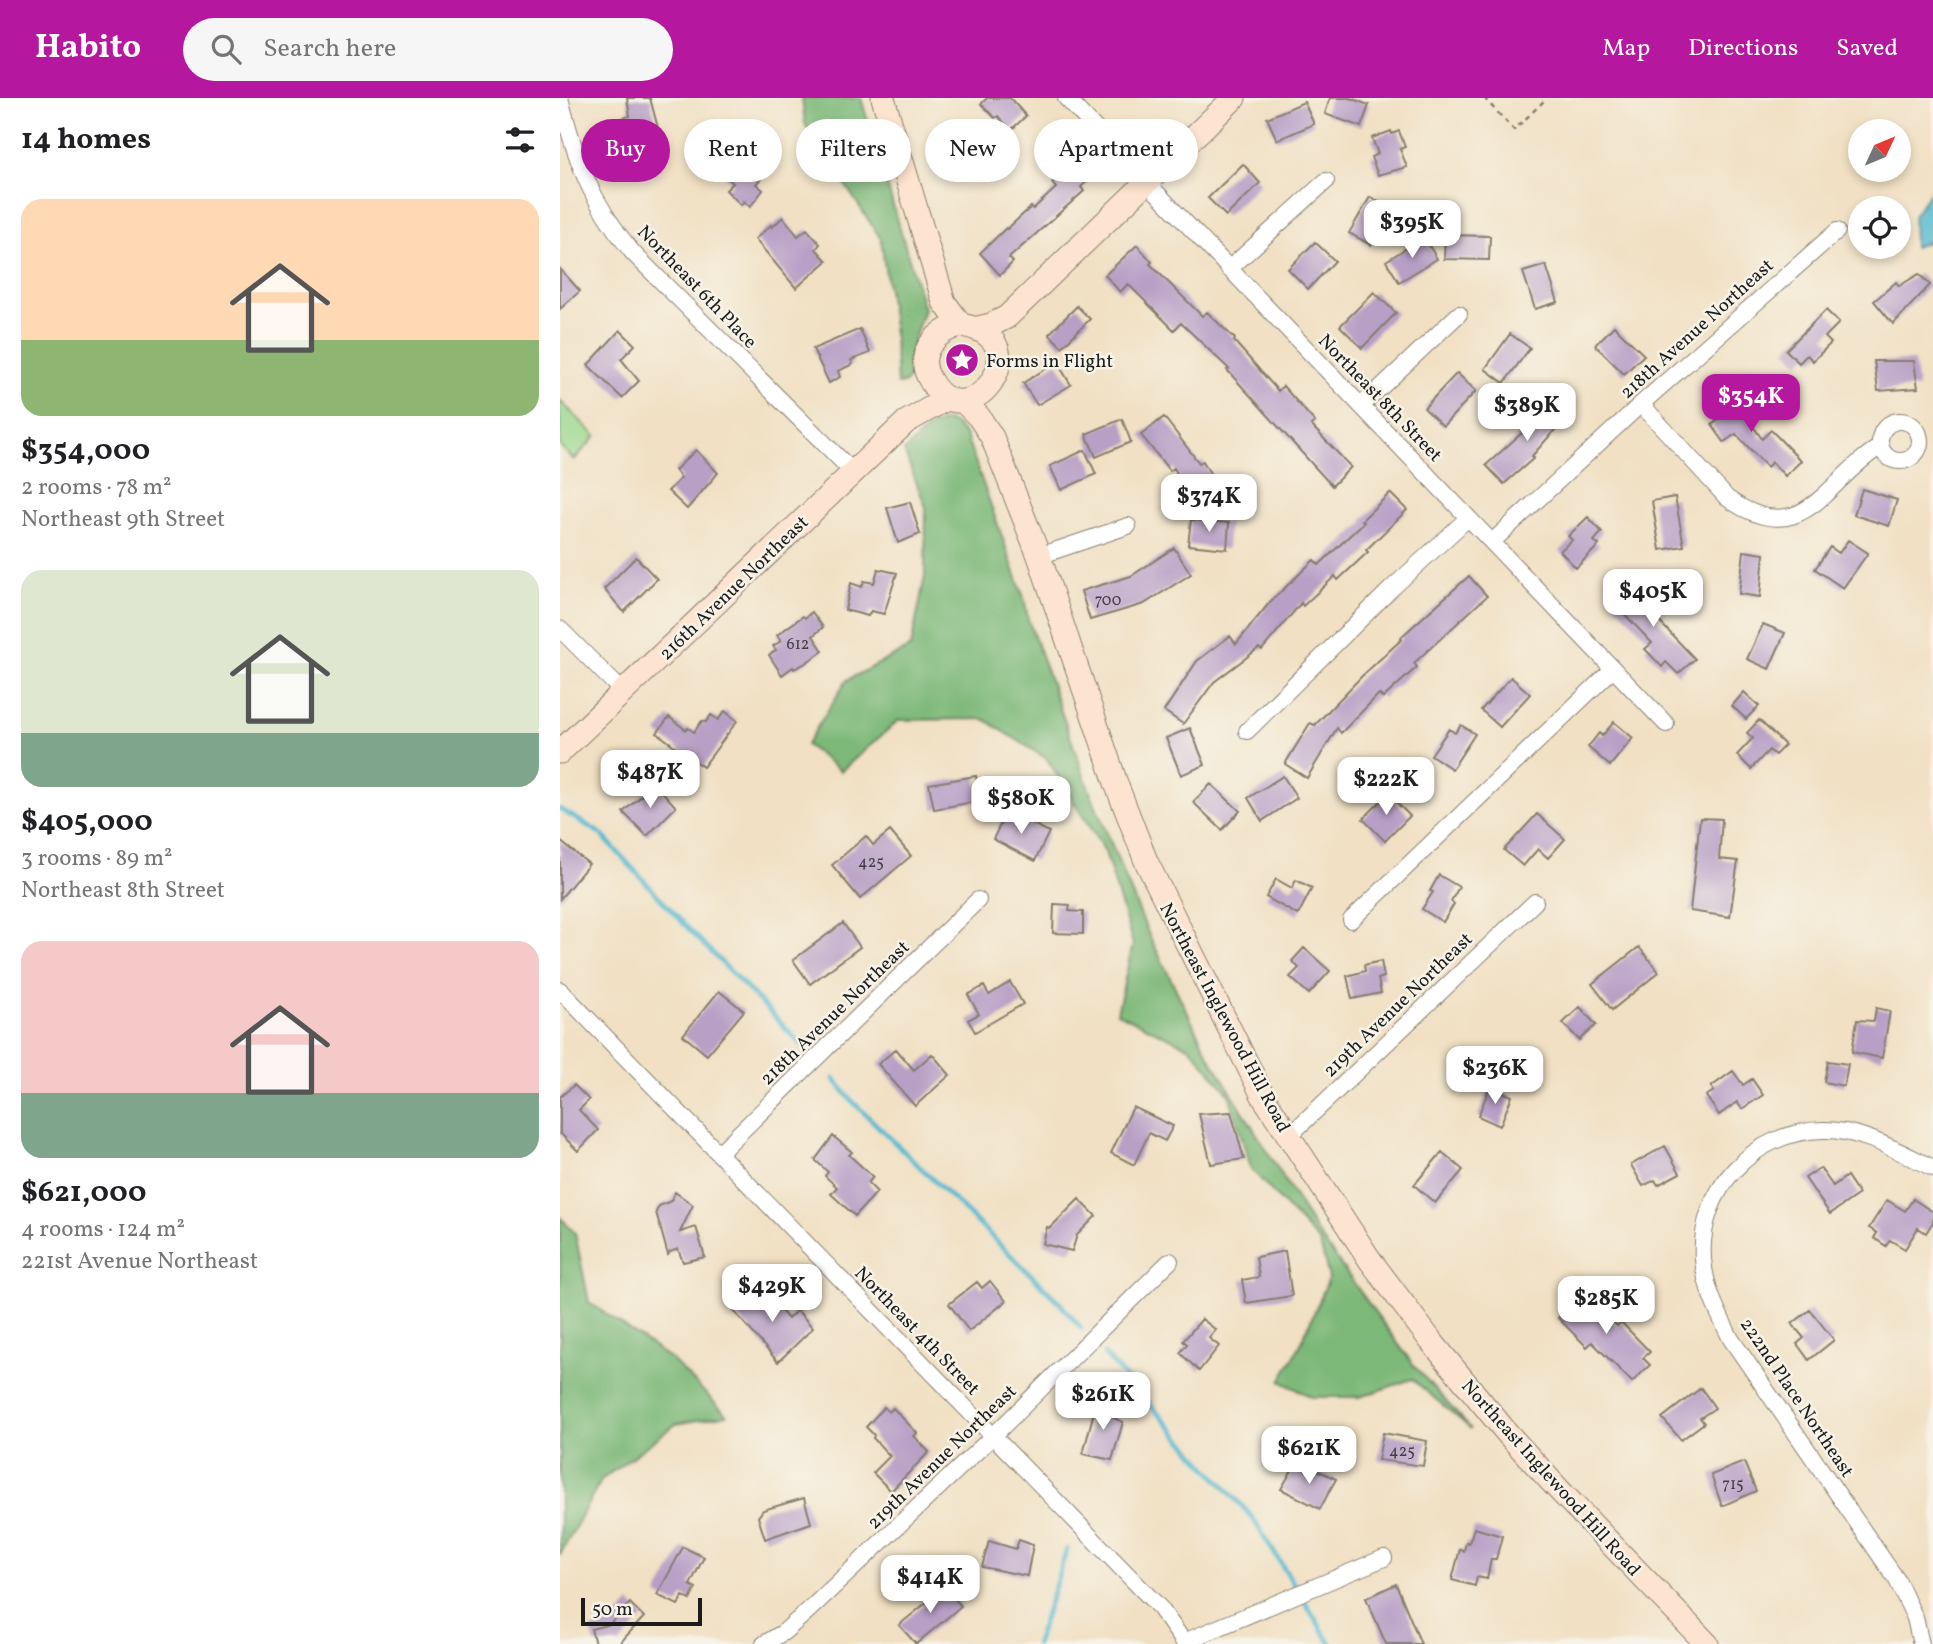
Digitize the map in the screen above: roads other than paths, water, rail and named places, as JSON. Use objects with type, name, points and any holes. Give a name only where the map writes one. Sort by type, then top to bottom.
[{"type":"street","name":"Northeast 6th Place","points":[[560,98],[578,163],[594,198],[614,229],[633,253],[854,473]]},
{"type":"street","points":[[883,98],[944,302],[941,323],[927,349],[926,371],[934,388],[956,400],[978,396],[992,384],[998,374],[997,349],[1007,317]]},
{"type":"street","name":"Northeast 8th Street","points":[[1066,98],[1666,724]]},
{"type":"street","points":[[932,340],[949,327],[991,325],[1007,317],[1234,98]]},
{"type":"street","points":[[1229,269],[1326,181]]},
{"type":"street","name":"218th Avenue Northeast","points":[[1492,542],[1641,404],[1837,230]]},
{"type":"street","points":[[944,302],[969,326],[990,336],[997,349]]},
{"type":"street","points":[[1361,406],[1459,314]]},
{"type":"street","name":"216th Avenue Northeast","points":[[906,422],[926,371]]},
{"type":"street","name":"Northeast Inglewood Hill Road","points":[[992,384],[992,437]]},
{"type":"street","name":"216th Avenue Northeast","points":[[560,752],[906,422],[956,400]]},
{"type":"street","name":"Northeast Inglewood Hill Road","points":[[956,400],[979,417],[992,437],[1039,556],[1117,786],[1146,861],[1252,1074],[1289,1136],[1370,1260],[1431,1341],[1507,1433],[1707,1644]]},
{"type":"street","points":[[1641,404],[1727,498],[1744,510],[1768,517],[1789,517],[1808,509],[1881,446]]},
{"type":"street","points":[[1247,732],[1391,589],[1468,518]]},
{"type":"street","points":[[1039,556],[1128,526]]},
{"type":"street","points":[[560,629],[623,692]]},
{"type":"street","points":[[1351,920],[1612,670]]},
{"type":"street","name":"218th Avenue Northeast","points":[[719,1153],[978,900]]},
{"type":"street","name":"219th Avenue Northeast","points":[[1289,1136],[1535,902]]},
{"type":"street","name":"Northeast 4th Street","points":[[560,990],[1160,1608],[1184,1643]]},
{"type":"street","name":"222nd Place Northeast","points":[[1925,1642],[1897,1580],[1731,1339],[1712,1301],[1703,1257],[1706,1224],[1717,1195],[1733,1171],[1751,1152],[1774,1139],[1798,1132],[1825,1129],[1887,1146],[1933,1168]]},
{"type":"street","name":"219th Avenue Northeast","points":[[764,1644],[784,1632],[810,1609],[992,1437],[1170,1261]]},
{"type":"street","points":[[1184,1643],[1384,1559]]},
{"type":"water","points":[[1933,188],[1933,240],[1914,247],[1913,216]]},
{"type":"waterway","points":[[560,809],[600,833],[804,1047]]},
{"type":"waterway","points":[[834,1079],[852,1101],[1059,1302],[1081,1328]]},
{"type":"waterway","points":[[1104,1354],[1252,1517],[1331,1644]]},
{"type":"waterway","points":[[1036,1644],[1067,1549]]},
{"type":"place","name":"Forms in Flight","points":[[962,360]]}]
